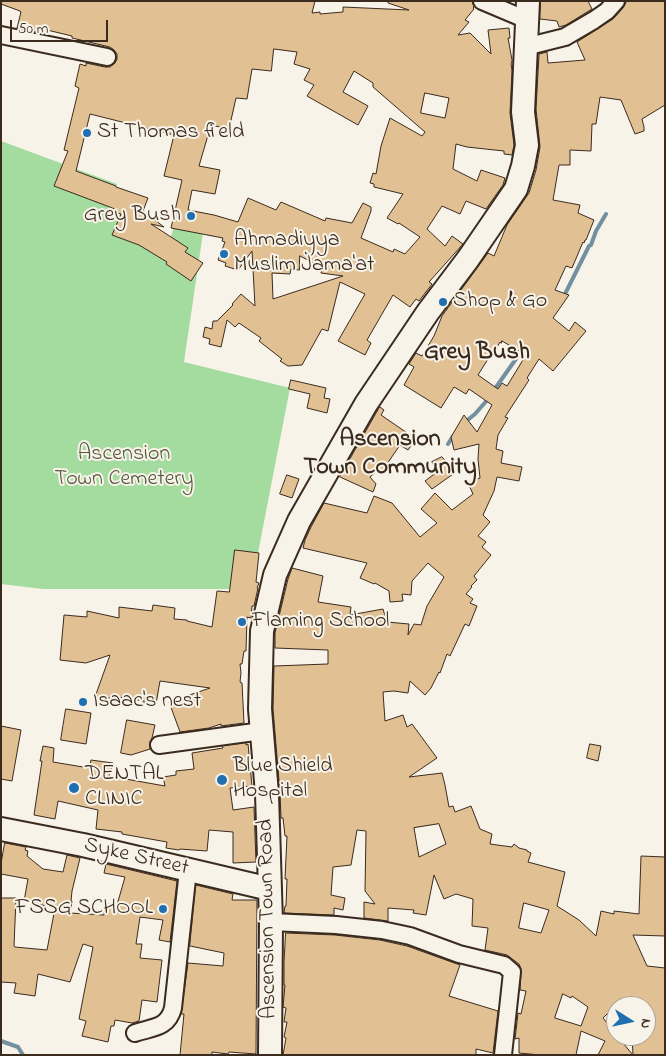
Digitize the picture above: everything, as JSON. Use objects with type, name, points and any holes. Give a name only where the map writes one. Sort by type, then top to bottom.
[{"type":"main road","name":"Ascension Town Road","points":[[270,1055],[271,922],[267,794],[260,709],[262,631],[275,575],[299,521],[366,404],[428,312],[468,259],[516,189],[527,146],[523,112],[527,11]]},
{"type":"main road","name":"Syke Street","points":[[1,829],[83,845],[270,889]]},
{"type":"street","points":[[482,1],[527,11]]},
{"type":"street","points":[[525,47],[565,37],[607,11],[616,1]]},
{"type":"street","points":[[1,35],[107,57]]},
{"type":"street","points":[[159,745],[262,731]]},
{"type":"street","points":[[135,1033],[165,1024],[171,1016],[188,870]]},
{"type":"street","points":[[271,922],[336,925],[382,930],[410,936],[458,954],[504,965],[512,972],[503,1055]]},
{"type":"green space","name":"Ascension Town Cemetery","points":[[1,141],[117,184],[108,210],[171,237],[180,203],[205,219],[184,362],[290,388],[251,589],[43,589],[1,584]]},
{"type":"building","points":[[1,1],[315,1],[312,13],[320,12],[320,14],[343,12],[343,7],[409,10],[388,3],[388,1],[472,1],[474,9],[465,20],[469,22],[458,35],[470,33],[491,54],[488,30],[509,28],[510,38],[508,38],[512,60],[510,113],[514,145],[512,155],[504,154],[504,151],[456,144],[453,169],[477,181],[481,170],[505,178],[503,185],[486,209],[466,201],[460,214],[442,206],[427,229],[445,246],[452,236],[463,244],[429,282],[432,284],[419,301],[416,299],[410,307],[393,295],[367,340],[371,343],[365,355],[338,341],[365,294],[340,282],[328,331],[322,329],[302,365],[288,366],[259,341],[261,338],[239,323],[235,327],[227,320],[221,347],[209,344],[210,339],[203,337],[205,327],[212,329],[213,321],[217,321],[241,294],[255,306],[252,251],[238,270],[225,266],[226,263],[218,260],[225,242],[222,241],[223,238],[171,228],[182,180],[164,176],[174,135],[90,114],[76,171],[148,198],[143,211],[164,227],[151,224],[188,248],[185,252],[203,263],[191,281],[166,264],[167,262],[139,245],[112,235],[121,214],[114,212],[115,209],[54,186],[68,151],[64,150],[79,88],[75,86],[80,64],[86,66],[86,63],[110,67],[115,63],[117,54],[110,47],[72,38],[72,36],[47,30],[46,34],[17,28],[21,12],[1,4]],"holes":[[[274,49],[297,52],[294,64],[310,69],[304,80],[314,85],[307,96],[358,125],[368,106],[343,92],[354,71],[373,83],[373,87],[425,132],[422,136],[390,118],[381,146],[376,174],[373,173],[370,183],[374,184],[374,187],[403,194],[387,218],[399,223],[420,237],[405,254],[394,249],[393,252],[361,238],[371,211],[371,207],[363,203],[352,223],[326,218],[325,221],[281,202],[276,210],[248,198],[238,222],[188,210],[192,190],[215,194],[220,170],[199,166],[211,125],[229,129],[236,98],[247,99],[252,69],[271,71]],[[425,93],[449,98],[445,118],[421,113]],[[300,256],[321,267],[321,273],[343,276],[273,299],[272,273],[290,274],[291,269],[299,270]]]},
{"type":"building","points":[[541,1],[588,1],[592,9],[566,25],[559,27],[557,21],[540,19]]},
{"type":"building","points":[[627,1],[665,1],[665,105],[642,119],[644,131],[635,134],[621,100],[600,97],[596,124],[592,124],[591,151],[570,150],[570,165],[559,165],[553,200],[580,205],[578,213],[594,220],[572,268],[566,266],[555,290],[569,295],[553,318],[569,331],[575,322],[586,331],[553,371],[539,359],[527,378],[529,380],[505,417],[508,418],[498,435],[496,449],[503,451],[501,463],[522,467],[519,481],[497,477],[494,491],[483,515],[490,522],[478,536],[486,542],[482,547],[491,555],[474,576],[477,580],[466,594],[473,599],[470,603],[477,606],[469,626],[465,624],[450,656],[447,654],[440,673],[425,695],[410,681],[408,693],[383,692],[385,721],[403,715],[407,727],[412,724],[437,758],[409,777],[442,773],[449,807],[453,806],[455,812],[471,806],[480,829],[492,834],[490,844],[512,847],[514,844],[531,853],[528,862],[565,872],[557,906],[579,920],[596,936],[601,911],[614,914],[614,911],[639,914],[641,856],[665,857],[665,936],[633,935],[647,966],[665,968],[665,1055],[633,1055],[598,1055],[605,1041],[581,1031],[576,1055],[540,1055],[519,1053],[519,1038],[515,1039],[518,1013],[521,1014],[526,991],[520,990],[521,969],[519,964],[507,955],[485,950],[488,928],[472,926],[473,899],[456,894],[444,899],[434,875],[426,915],[413,913],[414,910],[388,908],[388,921],[364,918],[364,902],[375,904],[365,891],[366,831],[357,830],[351,865],[333,867],[331,895],[345,898],[343,910],[334,908],[334,915],[284,913],[286,906],[287,836],[285,836],[283,818],[281,818],[273,709],[274,666],[328,664],[328,650],[275,648],[275,633],[292,568],[323,576],[318,602],[351,607],[350,615],[383,609],[387,622],[409,624],[408,635],[414,624],[421,625],[427,606],[444,577],[428,563],[412,581],[411,595],[402,594],[403,601],[390,602],[389,591],[375,583],[360,578],[367,563],[303,548],[305,540],[324,503],[367,513],[374,496],[392,503],[420,537],[437,523],[421,509],[435,493],[452,510],[473,494],[468,483],[480,478],[479,444],[454,450],[451,437],[464,415],[477,432],[492,405],[469,389],[466,394],[454,387],[441,408],[404,385],[414,367],[409,364],[416,353],[422,356],[434,336],[442,316],[488,253],[494,256],[507,225],[529,193],[540,147],[536,109],[539,54],[547,52],[548,63],[585,60],[577,42],[613,19]],"holes":[[[502,341],[526,355],[507,386],[502,383],[498,389],[478,375],[493,351]],[[439,824],[446,844],[419,857],[414,828]],[[524,903],[549,910],[541,933],[519,928]],[[563,994],[571,998],[572,996],[588,1007],[581,1026],[555,1018]]]},
{"type":"building","points":[[291,380],[326,388],[324,398],[330,399],[327,413],[307,408],[310,394],[289,389]]},
{"type":"building","points":[[380,407],[384,410],[381,415],[416,439],[408,450],[400,445],[389,461],[383,475],[378,470],[370,477],[376,484],[373,492],[340,477]]},
{"type":"building","points":[[442,457],[456,472],[432,489],[425,481],[437,472],[432,462]]},
{"type":"building","points":[[287,475],[299,479],[292,498],[280,494]]},
{"type":"building","points":[[235,550],[259,553],[256,582],[259,583],[254,606],[252,606],[251,618],[247,617],[246,651],[244,651],[242,664],[240,664],[244,723],[221,726],[221,724],[209,728],[180,732],[169,702],[210,688],[160,681],[156,704],[111,696],[111,698],[95,697],[110,655],[86,663],[60,660],[64,615],[87,617],[87,611],[119,618],[119,607],[152,611],[153,605],[175,608],[174,619],[187,620],[212,627],[217,591],[229,592]]},
{"type":"building","points":[[66,709],[91,713],[86,744],[61,740]]},
{"type":"building","points":[[127,720],[155,725],[150,749],[131,755],[121,753]]},
{"type":"building","points":[[1,726],[21,730],[12,781],[1,779]]},
{"type":"building","points":[[246,743],[246,745],[248,744],[252,786],[230,788],[233,810],[254,807],[256,862],[233,863],[233,832],[209,830],[207,851],[179,850],[166,848],[167,842],[122,834],[122,832],[96,829],[98,810],[58,801],[55,819],[34,815],[43,746],[54,748],[53,762],[89,768],[91,760],[113,763],[109,776],[165,786],[163,777],[176,775],[176,771],[194,769],[192,753]]},
{"type":"building","points":[[590,744],[601,746],[598,761],[587,758]]},
{"type":"building","points":[[5,843],[26,847],[25,850],[28,851],[27,856],[43,869],[63,872],[67,855],[80,858],[72,891],[70,913],[104,915],[105,904],[117,905],[125,877],[104,873],[106,864],[177,881],[170,942],[159,940],[163,920],[140,917],[136,944],[142,944],[140,958],[162,960],[157,1002],[142,1000],[139,1021],[132,1023],[115,1020],[114,1026],[111,1026],[108,1042],[82,1036],[86,1021],[79,1019],[93,947],[83,944],[70,982],[38,974],[35,996],[14,993],[16,983],[1,982],[1,898],[16,898],[15,947],[47,950],[55,908],[24,901],[28,879],[1,874]]},
{"type":"building","points":[[196,885],[233,894],[232,900],[257,900],[256,1054],[212,1052],[212,1055],[180,1055],[184,1014],[181,1014],[188,963],[223,966],[224,953],[190,946]]},
{"type":"building","points":[[286,933],[335,935],[380,940],[407,946],[460,965],[449,996],[498,1011],[493,1053],[476,1049],[476,1055],[283,1055],[287,1022],[284,1022],[286,1008],[283,1007]]},
{"type":"waterway","points":[[564,296],[606,214]]},
{"type":"waterway","points":[[494,390],[523,349]]},
{"type":"waterway","points":[[464,423],[489,398]]},
{"type":"waterway","points":[[448,444],[453,436]]},
{"type":"waterway","points":[[1,1041],[18,1047],[23,1055]]},
{"type":"place","name":"St Thomas field","points":[[87,133]]},
{"type":"place","name":"Grey Bush","points":[[191,216]]},
{"type":"place","name":"Ahmadiyya Muslim Jama'at","points":[[224,254]]},
{"type":"place","name":"Shop & Go","points":[[443,302]]},
{"type":"place","name":"Flaming School","points":[[242,622]]},
{"type":"place","name":"Isaac's nest","points":[[83,702]]},
{"type":"place","name":"Blue Shield Hospital","points":[[222,780]]},
{"type":"place","name":"DENTAL CLINIC","points":[[74,788]]},
{"type":"place","name":"FSSG SCHOOL","points":[[163,909]]},
{"type":"district","name":"Grey Bush","points":[[477,354]]},
{"type":"district","name":"Ascension Town Community","points":[[390,455]]}]
